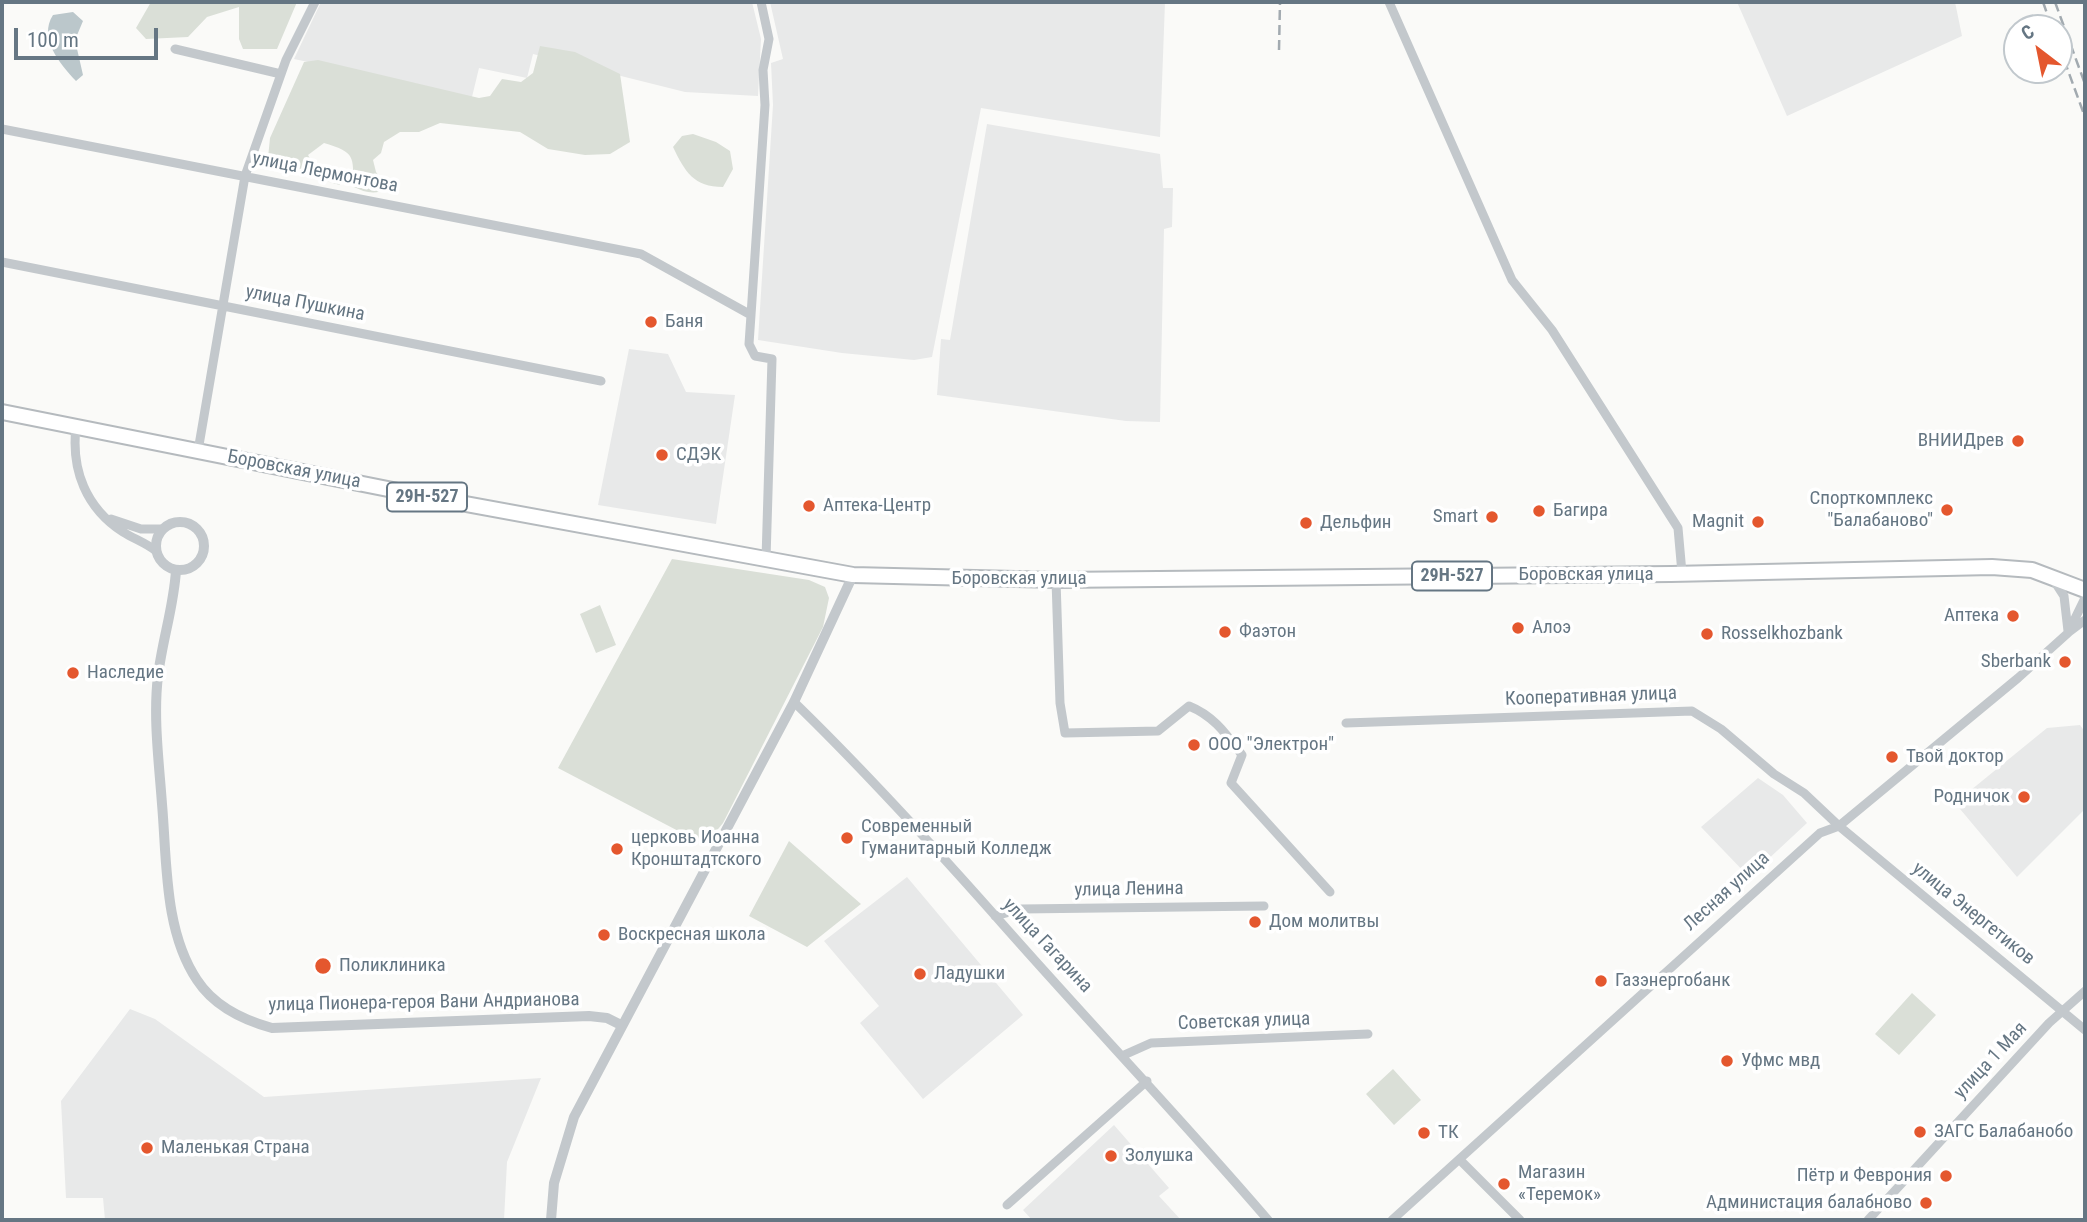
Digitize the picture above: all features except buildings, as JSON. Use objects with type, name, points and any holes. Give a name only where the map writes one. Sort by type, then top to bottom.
[{"type":"main road","name":"Боровская улица","points":[[2,412],[446,501],[853,575],[1056,580],[1992,567],[2021,568],[2051,575]]},
{"type":"main road","name":"29Н-527","points":[[2051,575],[2085,590]]},
{"type":"street","points":[[198,451],[245,176],[281,74],[315,2]]},
{"type":"street","points":[[761,2],[769,39],[763,70],[765,105],[749,344],[755,356],[772,359],[766,559]]},
{"type":"street","points":[[1389,2],[1512,280],[1552,330],[1678,528],[1682,573]]},
{"type":"street","points":[[175,49],[281,74]]},
{"type":"street","name":"улица Лермонтова","points":[[2,129],[579,239],[641,254],[751,315]]},
{"type":"street","name":"улица Пушкина","points":[[2,262],[601,381]]},
{"type":"street","points":[[76,427],[80,483],[103,517],[156,551],[165,566],[176,570],[188,569],[198,563],[204,553],[204,542],[195,527],[184,522],[173,523],[163,529],[157,539],[156,551]]},
{"type":"street","points":[[103,517],[141,529],[163,529]]},
{"type":"street","name":"улица Пионера-героя Вани Андрианова","points":[[176,570],[158,678],[157,741],[173,919],[183,957],[198,982],[217,1003],[248,1022],[271,1028],[589,1016],[607,1018],[621,1025]]},
{"type":"street","points":[[551,1220],[554,1183],[565,1140],[621,1025],[794,702],[853,575]]},
{"type":"street","points":[[2051,575],[2064,596],[2068,633]]},
{"type":"street","points":[[1056,580],[1060,703],[1065,733],[1158,731],[1189,706],[1216,722],[1242,754],[1231,783],[1330,892]]},
{"type":"street","name":"Лесная улица","points":[[1392,1220],[1819,832],[1839,826],[2018,678],[2068,633],[2085,598]]},
{"type":"street","points":[[2068,633],[2085,620]]},
{"type":"street","name":"улица Гагарина","points":[[794,702],[914,823],[995,916],[1124,1055],[1268,1220]]},
{"type":"street","name":"Кооперативная улица","points":[[1346,723],[1692,711],[1721,729],[1774,774],[1804,793],[1839,826]]},
{"type":"street","name":"улица Энергетиков","points":[[1839,826],[2085,1030]]},
{"type":"street","name":"улица Ленина","points":[[995,916],[1021,909],[1264,906]]},
{"type":"street","name":"улица 1 Мая","points":[[1868,1220],[2085,990]]},
{"type":"street","name":"Советская улица","points":[[1124,1055],[1151,1043],[1368,1034]]},
{"type":"street","points":[[1007,1205],[1147,1081]]},
{"type":"street","points":[[1460,1160],[1520,1220]]},
{"type":"shaded area","points":[[151,2],[297,2],[277,49],[243,49],[239,39],[239,7],[207,17],[188,37],[146,39],[136,28]]},
{"type":"shaded area","points":[[321,2],[752,2],[761,39],[758,96],[685,92],[533,54],[527,78],[479,68],[472,97],[294,59]]},
{"type":"shaded area","points":[[770,2],[1165,2],[1160,137],[981,108],[932,357],[914,360],[842,353],[758,340],[773,105],[771,63],[783,59]]},
{"type":"shaded area","points":[[1737,2],[1955,2],[1962,36],[1787,116]]},
{"type":"shaded area","points":[[73,12],[83,21],[75,40],[83,75],[76,81],[58,59],[49,42],[48,33],[53,15]]},
{"type":"shaded area","points":[[540,46],[575,52],[620,74],[630,142],[610,154],[585,155],[548,149],[520,132],[440,123],[419,132],[400,132],[384,142],[381,153],[373,160],[376,172],[387,188],[374,193],[354,187],[351,157],[324,143],[308,155],[315,167],[340,179],[340,185],[279,168],[268,158],[270,138],[304,62],[318,60],[479,98],[490,96],[502,79],[521,82],[533,73]]},
{"type":"shaded area","points":[[987,124],[1160,154],[1163,188],[1173,188],[1172,227],[1164,229],[1160,422],[1126,421],[937,395],[941,339],[950,340]]},
{"type":"shaded area","points":[[693,134],[716,142],[730,151],[733,169],[723,187],[698,181],[682,164],[673,147],[682,136]]},
{"type":"shaded area","points":[[629,349],[668,354],[686,392],[735,395],[716,524],[598,505]]},
{"type":"shaded area","points":[[672,559],[809,580],[825,587],[829,598],[823,627],[723,823],[705,845],[558,768]]},
{"type":"shaded area","points":[[600,605],[616,645],[596,653],[580,614]]},
{"type":"shaded area","name":"Родничок","points":[[2080,725],[2085,732],[2085,809],[2017,877],[1955,803],[2047,728]]},
{"type":"shaded area","points":[[1758,778],[1783,795],[1807,823],[1749,877],[1701,827]]},
{"type":"shaded area","points":[[789,841],[861,904],[807,947],[749,916]]},
{"type":"shaded area","name":"Ладушки","points":[[907,877],[1023,1015],[923,1099],[860,1023],[879,1006],[824,941]]},
{"type":"shaded area","points":[[1912,993],[1936,1015],[1899,1055],[1875,1034]]},
{"type":"shaded area","points":[[130,1009],[155,1019],[264,1097],[541,1078],[507,1162],[504,1220],[105,1220],[103,1198],[66,1198],[61,1101]]},
{"type":"shaded area","points":[[1393,1069],[1421,1100],[1394,1125],[1366,1094]]},
{"type":"shaded area","name":"Золушка","points":[[1114,1125],[1169,1188],[1159,1196],[1181,1220],[1032,1220],[1023,1210]]},
{"type":"railway","points":[[1279,50],[1280,2]]},
{"type":"railway","points":[[2043,2],[2047,14]]},
{"type":"railway","points":[[2055,2],[2085,84]]},
{"type":"railway","points":[[2073,84],[2085,117]]},
{"type":"place","name":"Баня","points":[[651,322]]},
{"type":"place","name":"ВНИИДрев","points":[[2018,441]]},
{"type":"place","name":"СДЭК","points":[[662,455]]},
{"type":"place","name":"Аптека-Центр","points":[[809,506]]},
{"type":"place","name":"Спорткомплекс \"Балабаново\"","points":[[1947,510]]},
{"type":"place","name":"Багира","points":[[1539,511]]},
{"type":"place","name":"Smart","points":[[1492,517]]},
{"type":"place","name":"Magnit","points":[[1758,522]]},
{"type":"place","name":"Дельфин","points":[[1306,523]]},
{"type":"place","name":"Аптека","points":[[2013,616]]},
{"type":"place","name":"Алоэ","points":[[1518,628]]},
{"type":"place","name":"Фаэтон","points":[[1225,632]]},
{"type":"place","name":"Rosselkhozbank","points":[[1707,634]]},
{"type":"place","name":"Sberbank","points":[[2065,662]]},
{"type":"place","name":"Наследие","points":[[73,673]]},
{"type":"place","name":"ООО \"Электрон\"","points":[[1194,745]]},
{"type":"place","name":"Твой доктор","points":[[1892,757]]},
{"type":"place","name":"Родничок","points":[[2024,797]]},
{"type":"place","name":"Современный Гуманитарный Колледж","points":[[847,838]]},
{"type":"place","name":"церковь Иоанна Кронштадтского","points":[[617,849]]},
{"type":"place","name":"Дом молитвы","points":[[1255,922]]},
{"type":"place","name":"Воскресная школа","points":[[604,935]]},
{"type":"place","name":"Поликлиника","points":[[323,966]]},
{"type":"place","name":"Ладушки","points":[[920,974]]},
{"type":"place","name":"Газэнергобанк","points":[[1601,981]]},
{"type":"place","name":"Уфмс мвд","points":[[1727,1061]]},
{"type":"place","name":"ЗАГС Балабанобо","points":[[1920,1132]]},
{"type":"place","name":"ТК","points":[[1424,1133]]},
{"type":"place","name":"Маленькая Страна","points":[[147,1148]]},
{"type":"place","name":"Золушка","points":[[1111,1156]]},
{"type":"place","name":"Пётр и Феврония","points":[[1946,1176]]},
{"type":"place","name":"Магазин «Теремок»","points":[[1504,1184]]},
{"type":"place","name":"Администация балабново","points":[[1926,1203]]}]
